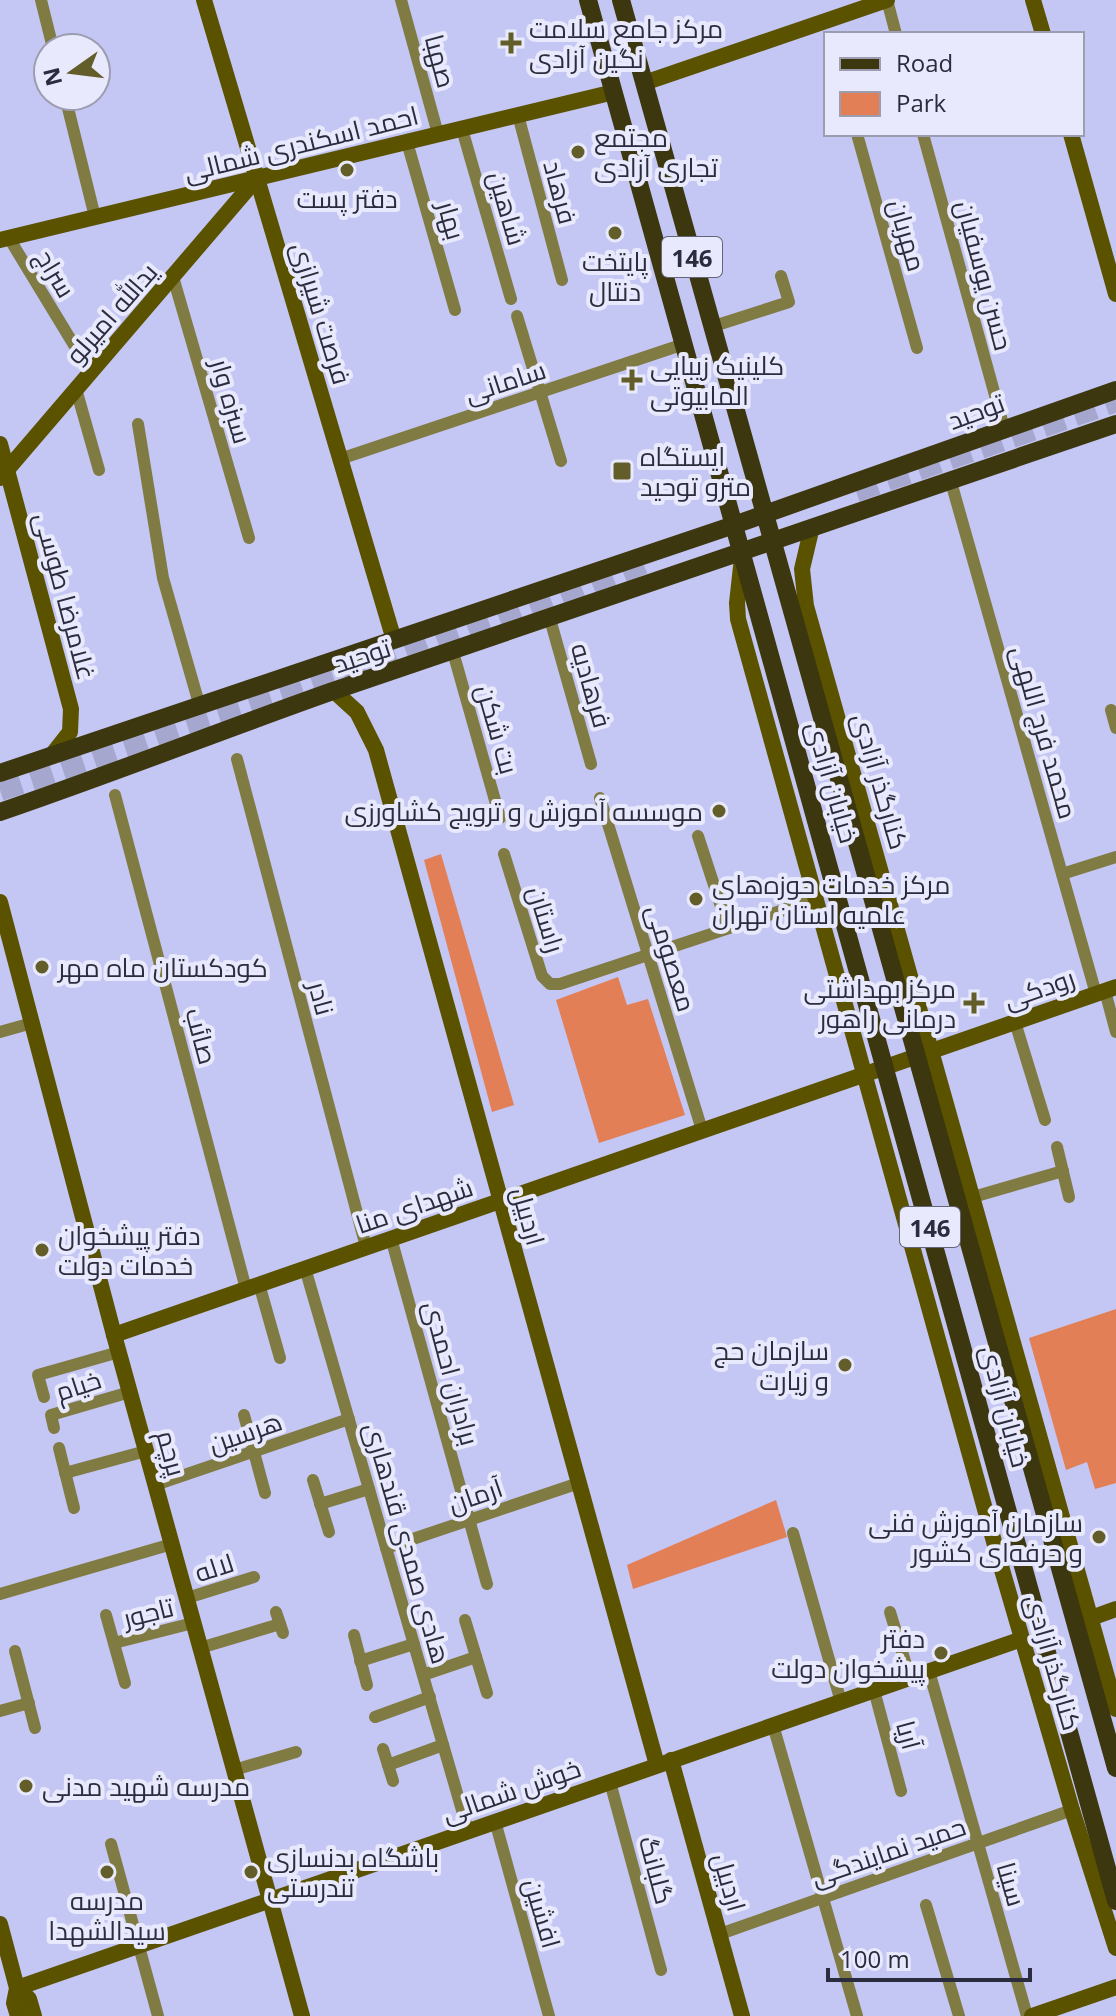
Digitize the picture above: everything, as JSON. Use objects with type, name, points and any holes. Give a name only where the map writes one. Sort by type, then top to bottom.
[{"type":"main road","name":"فرصت شیرازی","points":[[204,0],[394,640]]},
{"type":"main road","name":"خیابان آزادی","points":[[588,0],[1116,1901]]},
{"type":"main road","points":[[614,92],[826,28],[887,0]]},
{"type":"main road","points":[[1033,0],[1042,32]]},
{"type":"main road","name":"خیابان آزادی","points":[[623,1],[763,514],[924,1053],[1116,1768]]},
{"type":"main road","name":"احمد اسکندری شمالی","points":[[4,239],[614,92]]},
{"type":"main road","points":[[1072,136],[1116,294]]},
{"type":"main road","points":[[249,151],[270,167],[302,167]]},
{"type":"main road","name":"یدالله امیرلو","points":[[3,474],[257,178]]},
{"type":"main road","points":[[201,192],[215,194],[219,198],[220,222]]},
{"type":"main road","name":"توحید","points":[[0,773],[734,525],[1116,390]]},
{"type":"main road","points":[[806,606],[772,543],[1116,424]]},
{"type":"main road","name":"غلامرضا طوسی","points":[[0,444],[3,474],[71,709],[70,732],[51,756]]},
{"type":"main road","points":[[806,606],[802,569],[811,531]]},
{"type":"main road","name":"توحید","points":[[0,812],[334,691],[772,543]]},
{"type":"main road","name":"کنارگذر آزادی","points":[[743,553],[738,619],[1022,1639],[1116,1948]]},
{"type":"main road","name":"کنارگذر آزادی","points":[[806,606],[924,1053],[973,1197],[1116,1709]]},
{"type":"main road","points":[[394,640],[403,668]]},
{"type":"main road","name":"اردبیل","points":[[334,691],[357,712],[376,750],[579,1483],[720,1934],[742,2016]]},
{"type":"main road","name":"پرچم","points":[[0,902],[114,1335],[302,2016]]},
{"type":"main road","name":"رودکی","points":[[865,1074],[1106,991]]},
{"type":"main road","name":"شهدای منا","points":[[114,1335],[865,1074]]},
{"type":"main road","points":[[1091,1618],[1116,1609]]},
{"type":"main road","name":"خوش شمالی","points":[[17,1988],[1022,1639]]},
{"type":"main road","points":[[0,1924],[17,1988],[14,2003],[18,2016]]},
{"type":"main road","points":[[1029,2016],[1116,1987]]},
{"type":"main road","points":[[17,1988],[29,1999],[34,2016]]},
{"type":"street","points":[[41,0],[49,32]]},
{"type":"street","name":"صهبا","points":[[401,0],[438,134]]},
{"type":"street","points":[[887,0],[895,32]]},
{"type":"street","points":[[69,112],[95,217]]},
{"type":"street","name":"فرهاد","points":[[518,115],[562,280]]},
{"type":"street","name":"شاهین","points":[[462,129],[511,299]]},
{"type":"street","name":"مهربان","points":[[858,136],[917,348]]},
{"type":"street","name":"حسن یوسفیان","points":[[924,136],[1004,428]]},
{"type":"street","name":"بهار","points":[[407,142],[455,310]]},
{"type":"street","name":"سراج","points":[[4,239],[91,373]]},
{"type":"street","points":[[711,327],[789,302],[781,276]]},
{"type":"street","name":"سبزه‌ وار","points":[[173,277],[249,538]]},
{"type":"street","points":[[517,316],[561,461]]},
{"type":"street","name":"سامانی","points":[[340,459],[684,344]]},
{"type":"street","points":[[76,389],[99,470]]},
{"type":"street","points":[[138,424],[163,578],[200,707]]},
{"type":"street","name":"محمد فرج اللهی","points":[[951,482],[1062,874],[1106,991],[1116,1032]]},
{"type":"street","name":"فرهادیه","points":[[550,619],[591,764]]},
{"type":"street","name":"بت شکن","points":[[453,652],[500,818]]},
{"type":"street","points":[[1111,710],[1116,728]]},
{"type":"street","name":"نادر","points":[[237,759],[366,1247]]},
{"type":"street","name":"صائب","points":[[115,795],[253,1287],[280,1358]]},
{"type":"street","name":"معصومی","points":[[600,798],[702,1130]]},
{"type":"street","points":[[698,836],[728,928]]},
{"type":"street","name":"راستان","points":[[504,854],[542,976],[550,984],[560,984],[648,955]]},
{"type":"street","points":[[1062,874],[1116,857]]},
{"type":"street","points":[[648,955],[817,899]]},
{"type":"street","points":[[1015,1022],[1045,1120]]},
{"type":"street","points":[[0,1032],[32,1023]]},
{"type":"street","points":[[1057,1147],[1069,1197]]},
{"type":"street","points":[[973,1197],[1063,1171]]},
{"type":"street","name":"برادران احمدی","points":[[391,1238],[487,1584]]},
{"type":"street","name":"هادی صمدی قندهاری","points":[[305,1268],[468,1831]]},
{"type":"street","points":[[44,1397],[38,1375],[119,1352]]},
{"type":"street","name":"خیام","points":[[54,1428],[51,1415],[130,1392]]},
{"type":"street","points":[[244,1415],[265,1493]]},
{"type":"street","name":"هرسین","points":[[155,1485],[349,1419]]},
{"type":"street","points":[[59,1448],[74,1508]]},
{"type":"street","points":[[65,1473],[146,1451]]},
{"type":"street","points":[[313,1480],[329,1532]]},
{"type":"street","name":"آرمان","points":[[386,1548],[579,1483]]},
{"type":"street","points":[[320,1504],[369,1489]]},
{"type":"street","points":[[793,1533],[841,1702]]},
{"type":"street","points":[[0,1594],[172,1544]]},
{"type":"street","name":"لاله","points":[[187,1598],[254,1577]]},
{"type":"street","points":[[890,1612],[910,1678]]},
{"type":"street","points":[[106,1615],[125,1683]]},
{"type":"street","points":[[465,1620],[487,1693]]},
{"type":"street","name":"تاجور","points":[[114,1643],[193,1623]]},
{"type":"street","points":[[200,1648],[280,1623]]},
{"type":"street","points":[[354,1635],[367,1685]]},
{"type":"street","points":[[360,1661],[414,1644]]},
{"type":"street","points":[[15,1651],[35,1728]]},
{"type":"street","points":[[423,1675],[476,1657]]},
{"type":"street","name":"سینا","points":[[929,1671],[1029,2016]]},
{"type":"street","name":"آریا","points":[[874,1690],[901,1791]]},
{"type":"street","points":[[375,1717],[430,1697]]},
{"type":"street","points":[[0,1711],[29,1703]]},
{"type":"street","points":[[773,1725],[857,2016]]},
{"type":"street","points":[[388,1765],[443,1745]]},
{"type":"street","points":[[383,1749],[393,1781]]},
{"type":"street","points":[[234,1770],[296,1752]]},
{"type":"street","name":"گلبانگ","points":[[610,1782],[661,1970]]},
{"type":"street","name":"حمید نمایندگی","points":[[720,1934],[1072,1810]]},
{"type":"street","name":"افشین","points":[[495,1821],[549,2016]]},
{"type":"street","points":[[111,1844],[158,2016]]},
{"type":"street","points":[[926,1905],[959,2016]]},
{"type":"green space","points":[[441,854],[514,1105],[492,1112],[424,860]]},
{"type":"green space","points":[[618,977],[627,1005],[648,999],[685,1115],[599,1143],[556,1000]]},
{"type":"green space","points":[[1116,1309],[1116,1483],[1095,1489],[1087,1462],[1066,1470],[1029,1338]]},
{"type":"green space","points":[[776,1500],[787,1537],[633,1589],[627,1565]]},
{"type":"tunnel","points":[[856,491],[1116,401]]},
{"type":"tunnel","points":[[0,790],[406,654],[567,595],[646,562]]},
{"type":"place","name":"مرکز جامع سلامت نگین آزادی","points":[[511,43]]},
{"type":"place","name":"مجتمع تجاری آزادی","points":[[578,152]]},
{"type":"place","name":"دفتر پست","points":[[347,170]]},
{"type":"place","name":"پایتخت دنتال","points":[[615,233]]},
{"type":"place","name":"کلینیک زیبایی المابیوتی","points":[[632,380]]},
{"type":"place","name":"ایستگاه مترو توحید","points":[[622,471]]},
{"type":"place","name":"موسسه آموزش و ترویج کشاورزی","points":[[719,811]]},
{"type":"place","name":"مرکز خدمات حوزه‌های علمیه استان تهران","points":[[696,899]]},
{"type":"place","name":"کودکستان ماه مهر","points":[[42,967]]},
{"type":"place","name":"مرکز بهداشتی درمانی راهور","points":[[974,1003]]},
{"type":"place","name":"دفتر پیشخوان خدمات دولت","points":[[42,1250]]},
{"type":"place","name":"سازمان حج و زیارت","points":[[845,1365]]},
{"type":"place","name":"سازمان آموزش فنی و حرفه‌ای کشور","points":[[1099,1537]]},
{"type":"place","name":"دفتر پیشخوان دولت","points":[[941,1653]]},
{"type":"place","name":"مدرسه شهید مدنی","points":[[26,1786]]},
{"type":"place","name":"مدرسه سیدالشهدا","points":[[107,1872]]},
{"type":"place","name":"باشگاه بدنسازی تندرستی","points":[[251,1872]]}]
